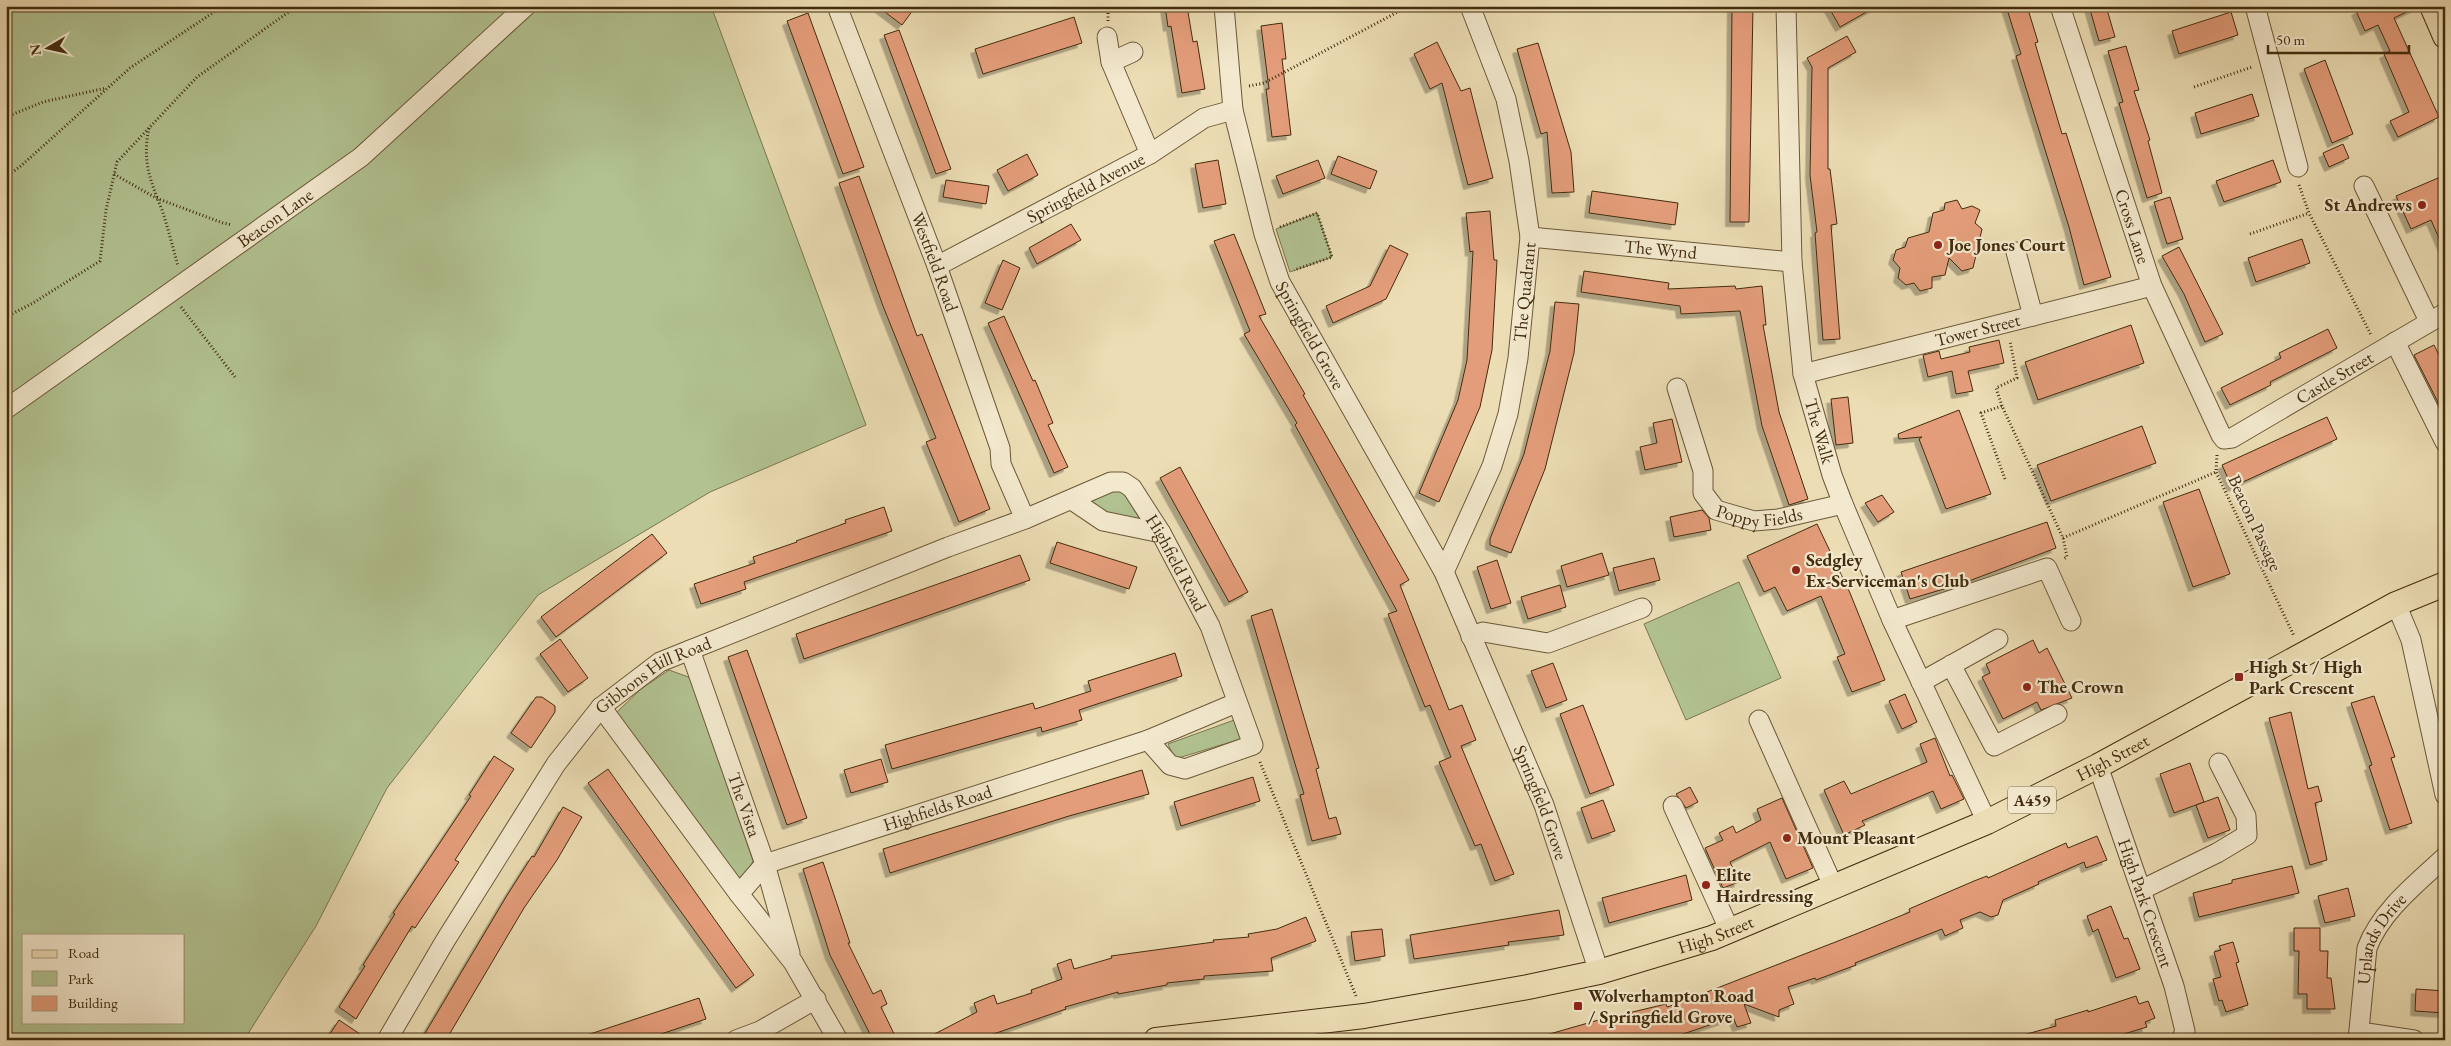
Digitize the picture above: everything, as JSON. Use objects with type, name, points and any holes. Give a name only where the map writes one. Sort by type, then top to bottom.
[{"type":"main road","points":[[2432,6],[2445,36]]},
{"type":"main road","name":"High Street","points":[[1156,1040],[1364,1016],[1599,972],[1730,931],[1987,822],[2098,766],[2396,604],[2445,584]]},
{"type":"street","name":"Beacon Lane","points":[[6,408],[361,157],[526,6]]},
{"type":"street","name":"Westfield Road","points":[[837,6],[937,266],[1000,448],[1001,464],[1025,519]]},
{"type":"street","name":"Springfield Grove","points":[[1224,6],[1233,110],[1264,234],[1278,276],[1444,572],[1544,805],[1599,972]]},
{"type":"street","name":"The Quadrant","points":[[1444,572],[1492,466],[1508,414],[1518,358],[1530,237],[1520,161],[1506,99],[1470,6]]},
{"type":"street","name":"The Walk","points":[[1786,6],[1792,262],[1803,374],[1832,475],[1843,504],[1892,620],[1987,822]]},
{"type":"street","name":"Cross Lane","points":[[2060,6],[2152,286],[2224,439]]},
{"type":"street","points":[[2256,6],[2268,61],[2298,167]]},
{"type":"street","points":[[1107,38],[1111,62],[1150,154]]},
{"type":"street","points":[[1111,62],[1133,52]]},
{"type":"street","name":"Springfield Avenue","points":[[937,266],[1150,154],[1204,118],[1233,110]]},
{"type":"street","points":[[2364,186],[2437,317]]},
{"type":"street","name":"The Wynd","points":[[1530,237],[1792,262]]},
{"type":"street","points":[[2016,252],[2033,316]]},
{"type":"street","name":"Tower Street","points":[[1803,374],[2152,286]]},
{"type":"street","name":"Castle Street","points":[[2224,439],[2232,438],[2437,317]]},
{"type":"street","points":[[2395,342],[2445,442]]},
{"type":"street","name":"Poppy Fields","points":[[1677,388],[1703,472],[1703,493],[1716,510],[1754,521],[1778,519],[1843,504]]},
{"type":"street","name":"Highfield Road","points":[[1072,500],[1111,482],[1123,482],[1132,488],[1161,533],[1210,626],[1236,703]]},
{"type":"street","points":[[1072,500],[1103,521],[1161,533]]},
{"type":"street","name":"Gibbons Hill Road","points":[[388,1040],[445,941],[556,764],[601,707],[660,662],[948,547],[1072,500]]},
{"type":"street","points":[[1892,620],[2047,568],[2070,622]]},
{"type":"street","points":[[2396,604],[2411,640],[2445,795]]},
{"type":"street","points":[[1471,637],[1483,632],[1548,644],[1642,608]]},
{"type":"street","points":[[1921,682],[1998,639]]},
{"type":"street","name":"The Vista","points":[[690,650],[765,864],[793,962]]},
{"type":"street","points":[[1951,665],[1994,746],[2057,714]]},
{"type":"street","points":[[1148,740],[1170,766],[1185,769],[1253,745],[1236,703]]},
{"type":"street","name":"Highfields Road","points":[[765,864],[1148,740],[1236,703]]},
{"type":"street","name":"The Vista","points":[[601,707],[739,894],[793,962],[838,1040]]},
{"type":"street","points":[[1759,720],[1834,888]]},
{"type":"street","points":[[2141,890],[2217,853],[2247,835],[2246,816],[2219,763]]},
{"type":"street","name":"High Park Crescent","points":[[2098,766],[2174,986],[2188,1037]]},
{"type":"street","points":[[1673,806],[1730,931]]},
{"type":"street","name":"Uplands Drive","points":[[2359,1036],[2367,948],[2372,935],[2397,904],[2445,857]]},
{"type":"street","points":[[739,894],[765,864]]},
{"type":"street","points":[[736,1040],[760,1031],[816,999]]},
{"type":"street","points":[[2359,1036],[2414,1040]]},
{"type":"path","points":[[6,177],[22,166],[130,68],[223,6]]},
{"type":"path","points":[[6,317],[33,304],[100,261],[106,210],[117,162],[197,77],[297,6]]},
{"type":"path","points":[[1232,90],[1264,83],[1409,6]]},
{"type":"path","points":[[2194,87],[2268,61]]},
{"type":"path","points":[[6,117],[43,102],[108,88]]},
{"type":"path","points":[[149,127],[146,147],[151,185],[156,198],[176,288],[235,378]]},
{"type":"path","points":[[2298,167],[2301,195],[2374,341]]},
{"type":"path","points":[[114,174],[156,198],[223,223],[260,229]]},
{"type":"path","points":[[1264,234],[1317,213],[1332,257],[1278,276]]},
{"type":"path","points":[[2250,234],[2310,213]]},
{"type":"path","points":[[2005,323],[2017,378],[1996,388],[2002,406],[2063,538],[2067,557],[2047,568]]},
{"type":"path","points":[[2002,406],[1981,413],[2004,479]]},
{"type":"path","name":"Beacon Passage","points":[[2063,538],[2216,472],[2303,655]]},
{"type":"path","points":[[1253,745],[1364,1016]]},
{"type":"green space","points":[[6,6],[711,6],[866,425],[710,492],[538,595],[387,788],[316,926],[244,1040],[6,1040]]},
{"type":"green space","points":[[1317,213],[1332,257],[1290,272],[1276,229]]},
{"type":"green space","points":[[1114,487],[1123,492],[1143,524],[1110,518],[1087,500]]},
{"type":"green space","points":[[1739,582],[1781,678],[1686,720],[1644,624]]},
{"type":"green space","points":[[669,670],[691,678],[753,861],[748,873],[737,882],[617,712],[641,689]]},
{"type":"green space","points":[[1237,719],[1244,738],[1175,759],[1168,744]]},
{"type":"building","points":[[877,6],[916,6],[902,25]]},
{"type":"building","points":[[1165,6],[1187,6],[1193,42],[1197,41],[1205,89],[1182,93],[1171,26],[1168,27]]},
{"type":"building","points":[[1732,6],[1753,6],[1749,222],[1730,222]]},
{"type":"building","points":[[1828,6],[1877,6],[1840,27]]},
{"type":"building","points":[[2006,6],[2027,6],[2038,42],[2035,43],[2062,134],[2066,133],[2111,277],[2084,285],[2069,227],[2016,56],[2021,54]]},
{"type":"building","points":[[2089,6],[2106,6],[2115,37],[2099,41]]},
{"type":"building","points":[[2366,6],[2419,6],[2394,18],[2439,117],[2398,137],[2390,121],[2409,112],[2384,54],[2390,51],[2378,25],[2365,31],[2356,11]]},
{"type":"building","points":[[2231,12],[2238,35],[2179,54],[2172,31]]},
{"type":"building","points":[[808,13],[864,167],[843,174],[787,21]]},
{"type":"building","points":[[1074,17],[1082,43],[983,74],[975,49]]},
{"type":"building","points":[[1282,23],[1286,59],[1282,59],[1291,135],[1272,137],[1266,89],[1269,89],[1261,26]]},
{"type":"building","points":[[899,30],[951,169],[936,174],[884,35]]},
{"type":"building","points":[[1847,36],[1856,52],[1828,68],[1828,169],[1830,169],[1837,224],[1831,225],[1840,339],[1823,340],[1815,233],[1817,232],[1810,175],[1812,67],[1807,58]]},
{"type":"building","points":[[1437,42],[1461,91],[1470,88],[1493,178],[1468,185],[1442,83],[1430,89],[1414,54]]},
{"type":"building","points":[[1538,43],[1571,152],[1574,192],[1552,193],[1547,132],[1541,134],[1517,49]]},
{"type":"building","points":[[2126,46],[2139,90],[2134,91],[2150,140],[2148,141],[2162,193],[2147,198],[2119,103],[2123,102],[2108,51]]},
{"type":"building","points":[[2325,60],[2353,134],[2332,143],[2304,69]]},
{"type":"building","points":[[2252,94],[2259,116],[2201,134],[2195,113]]},
{"type":"building","points":[[2343,144],[2349,158],[2329,167],[2323,153]]},
{"type":"building","points":[[1027,154],[1038,175],[1008,191],[997,170]]},
{"type":"building","points":[[1338,156],[1377,171],[1370,189],[1331,174]]},
{"type":"building","points":[[1218,160],[1226,204],[1203,208],[1195,164]]},
{"type":"building","points":[[1318,160],[1325,178],[1283,194],[1276,176]]},
{"type":"building","points":[[2273,160],[2281,182],[2224,202],[2216,181]]},
{"type":"building","name":"St Andrews","points":[[2445,175],[2445,252],[2431,220],[2411,229],[2396,196]]},
{"type":"building","points":[[859,176],[917,336],[922,334],[990,509],[959,522],[926,442],[936,438],[883,306],[839,183]]},
{"type":"building","points":[[946,180],[989,186],[986,204],[943,197]]},
{"type":"building","points":[[1592,191],[1678,203],[1675,225],[1589,213]]},
{"type":"building","points":[[2170,197],[2183,239],[2167,244],[2154,202]]},
{"type":"building","name":"Joe Jones Court","points":[[1957,200],[1962,209],[1972,206],[1980,210],[1975,223],[1982,229],[1973,268],[1962,271],[1949,258],[1945,275],[1932,277],[1932,288],[1920,291],[1914,283],[1906,285],[1898,278],[1900,268],[1893,260],[1896,250],[1905,247],[1908,238],[1929,232],[1933,213],[1944,210],[1945,203]]},
{"type":"building","points":[[1490,211],[1494,260],[1497,260],[1492,350],[1480,407],[1439,502],[1419,493],[1458,400],[1467,360],[1473,251],[1470,252],[1466,213]]},
{"type":"building","points":[[1071,224],[1081,240],[1037,264],[1029,248]]},
{"type":"building","points":[[1234,234],[1266,314],[1259,316],[1409,580],[1400,585],[1449,710],[1462,705],[1476,740],[1461,746],[1514,874],[1495,881],[1481,844],[1475,846],[1439,762],[1451,757],[1430,705],[1425,707],[1388,614],[1397,611],[1295,425],[1297,423],[1244,334],[1250,331],[1214,241]]},
{"type":"building","points":[[2302,239],[2310,263],[2256,282],[2248,258]]},
{"type":"building","points":[[1390,245],[1408,254],[1386,299],[1333,323],[1326,306],[1370,286]]},
{"type":"building","points":[[2179,247],[2223,334],[2205,342],[2184,294],[2162,256]]},
{"type":"building","points":[[1003,260],[1020,268],[1002,310],[985,303]]},
{"type":"building","points":[[1584,271],[1669,283],[1668,289],[1735,286],[1736,289],[1762,286],[1766,325],[1763,325],[1779,412],[1808,499],[1789,505],[1762,426],[1740,311],[1681,314],[1680,306],[1581,292]]},
{"type":"building","points":[[1555,302],[1579,304],[1574,353],[1545,469],[1511,553],[1490,545],[1490,539],[1524,454],[1550,351]]},
{"type":"building","points":[[1004,316],[1033,381],[1035,380],[1053,423],[1048,425],[1068,467],[1054,473],[988,323]]},
{"type":"building","points":[[2131,325],[2144,363],[2038,400],[2025,362]]},
{"type":"building","points":[[2328,329],[2337,348],[2270,382],[2271,385],[2230,405],[2221,388],[2281,358],[2279,353]]},
{"type":"building","points":[[1999,340],[2004,363],[1968,371],[1973,391],[1956,394],[1952,371],[1928,377],[1923,355],[1939,351],[1941,359],[1970,352],[1969,347]]},
{"type":"building","points":[[2434,345],[2445,367],[2445,416],[2414,355]]},
{"type":"building","points":[[1848,397],[1853,443],[1836,445],[1831,399]]},
{"type":"building","points":[[1959,410],[1991,494],[1946,509],[1919,439],[1922,437],[1899,439],[1898,434]]},
{"type":"building","points":[[2327,417],[2337,439],[2232,487],[2222,465]]},
{"type":"building","points":[[1672,419],[1682,462],[1645,470],[1640,447],[1657,443],[1653,423]]},
{"type":"building","points":[[2142,426],[2156,463],[2051,501],[2037,465]]},
{"type":"building","points":[[1180,467],[1248,592],[1229,602],[1160,478]]},
{"type":"building","points":[[2199,489],[2230,574],[2193,587],[2163,502]]},
{"type":"building","points":[[1882,495],[1894,512],[1878,522],[1865,503]]},
{"type":"building","points":[[884,507],[892,531],[744,582],[746,589],[701,604],[694,584],[755,563],[753,557],[846,523],[845,520]]},
{"type":"building","points":[[1702,510],[1709,518],[1711,530],[1674,537],[1670,517]]},
{"type":"building","points":[[2047,522],[2056,548],[1961,584],[1910,599],[1901,572]]},
{"type":"building","name":"Sedgley Ex-Serviceman's Club","points":[[1817,524],[1850,593],[1885,680],[1852,692],[1837,657],[1845,654],[1821,596],[1787,611],[1775,587],[1764,592],[1747,556]]},
{"type":"building","points":[[652,534],[667,553],[556,637],[541,617]]},
{"type":"building","points":[[1057,542],[1137,567],[1129,589],[1050,563]]},
{"type":"building","points":[[1602,553],[1609,575],[1567,587],[1561,566]]},
{"type":"building","points":[[1020,555],[1030,580],[804,659],[796,634]]},
{"type":"building","points":[[1654,558],[1660,580],[1619,591],[1613,568]]},
{"type":"building","points":[[1497,560],[1511,603],[1491,609],[1477,567]]},
{"type":"building","points":[[1560,585],[1566,607],[1528,619],[1521,597]]},
{"type":"building","points":[[1272,609],[1319,768],[1316,769],[1329,819],[1336,817],[1341,834],[1312,841],[1300,795],[1304,794],[1251,616]]},
{"type":"building","points":[[560,639],[588,678],[568,692],[540,654]]},
{"type":"building","name":"The Crown","points":[[2033,640],[2039,653],[2047,648],[2072,698],[2041,710],[2037,702],[2003,719],[1982,677],[1990,673],[1986,664]]},
{"type":"building","points":[[747,650],[807,818],[787,825],[728,657]]},
{"type":"building","points":[[1175,653],[1182,676],[1079,710],[1082,720],[1042,732],[1041,727],[892,769],[885,745],[1033,703],[1035,709],[1091,691],[1088,681]]},
{"type":"building","points":[[1553,663],[1567,700],[1546,708],[1531,671]]},
{"type":"building","points":[[1905,694],[1917,722],[1902,729],[1889,701]]},
{"type":"building","points":[[2374,696],[2395,757],[2391,758],[2412,823],[2390,830],[2369,766],[2372,765],[2351,703]]},
{"type":"building","points":[[536,697],[542,697],[555,706],[555,712],[531,748],[511,733]]},
{"type":"building","points":[[1583,705],[1614,785],[1590,794],[1560,714]]},
{"type":"building","points":[[2291,712],[2308,789],[2318,786],[2322,801],[2315,803],[2327,860],[2310,865],[2269,718]]},
{"type":"building","points":[[1935,738],[1950,776],[1952,775],[1964,799],[1941,809],[1933,791],[1862,821],[1865,825],[1844,835],[1824,790],[1844,781],[1851,794],[1927,762],[1920,744]]},
{"type":"building","points":[[494,756],[514,769],[455,860],[459,862],[415,928],[412,926],[356,1019],[339,1007],[395,914],[393,913],[471,796],[469,795]]},
{"type":"building","points":[[881,759],[888,782],[851,793],[844,770]]},
{"type":"building","points":[[2190,763],[2204,802],[2174,813],[2160,774]]},
{"type":"building","points":[[608,769],[754,975],[736,988],[588,783]]},
{"type":"building","points":[[1142,770],[1149,794],[1069,816],[890,873],[883,849]]},
{"type":"building","points":[[1253,777],[1260,801],[1181,826],[1174,802]]},
{"type":"building","points":[[1690,787],[1698,802],[1686,808],[1676,794]]},
{"type":"building","points":[[2218,797],[2230,830],[2208,838],[2196,805]]},
{"type":"building","points":[[1782,798],[1813,868],[1786,879],[1770,842],[1730,862],[1739,882],[1723,888],[1705,848],[1723,840],[1719,833],[1733,826],[1736,833],[1761,820],[1757,809]]},
{"type":"building","points":[[1603,800],[1615,831],[1592,839],[1581,808]]},
{"type":"building","points":[[563,807],[582,817],[557,860],[524,908],[446,1040],[421,1040],[506,897],[532,856],[534,857]]},
{"type":"building","points":[[2097,836],[2107,860],[2086,868],[2084,862],[2038,882],[2039,884],[2003,900],[1998,915],[1991,917],[1980,912],[1960,920],[1963,928],[1945,936],[1942,929],[1855,963],[1856,965],[1816,980],[1815,978],[1788,987],[1794,1004],[1779,1010],[1779,1017],[1744,1004],[1751,1023],[1737,1027],[1733,1017],[1683,1034],[1655,1040],[1648,1040],[1647,1036],[1632,1040],[1547,1040],[1546,1035],[1595,1021],[1666,1004],[1667,1007],[1708,994],[1707,992],[1910,912],[1909,909],[1974,881],[1987,876],[1988,878],[2066,843],[2068,848]]},
{"type":"building","points":[[823,862],[850,943],[848,943],[873,994],[881,990],[887,1004],[881,1007],[897,1040],[873,1040],[830,955],[803,869]]},
{"type":"building","points":[[2292,866],[2299,893],[2199,917],[2193,893],[2232,883],[2232,880]]},
{"type":"building","points":[[1686,875],[1692,900],[1609,923],[1602,898]]},
{"type":"building","points":[[2348,888],[2355,916],[2325,923],[2318,896]]},
{"type":"building","points":[[2111,906],[2124,939],[2128,938],[2140,969],[2116,978],[2098,929],[2093,932],[2087,916]]},
{"type":"building","points":[[1559,910],[1564,935],[1508,942],[1509,945],[1414,959],[1410,935]]},
{"type":"building","points":[[1306,917],[1316,941],[1271,958],[1273,971],[1204,976],[1204,979],[1167,983],[1167,985],[1118,994],[1118,992],[1065,1007],[1066,1009],[976,1040],[923,1040],[977,1012],[974,1003],[994,995],[997,1004],[1032,993],[1031,990],[1062,979],[1057,964],[1071,959],[1074,969],[1112,958],[1111,956],[1214,942],[1213,940],[1249,937],[1248,934],[1277,929]]},
{"type":"building","points":[[2294,928],[2320,928],[2320,951],[2328,951],[2327,978],[2331,978],[2335,1009],[2307,1009],[2307,994],[2298,994],[2299,951],[2294,951]]},
{"type":"building","points":[[1382,929],[1385,956],[1355,961],[1351,932]]},
{"type":"building","points":[[2233,942],[2239,962],[2236,963],[2248,1005],[2226,1012],[2222,1000],[2219,1001],[2213,979],[2221,977],[2214,952],[2221,950],[2219,946]]},
{"type":"building","points":[[2416,989],[2445,991],[2445,1013],[2415,1011]]},
{"type":"building","points":[[2136,996],[2139,1004],[2148,1001],[2155,1018],[2145,1022],[2147,1027],[2104,1040],[2024,1040],[2023,1035],[2056,1026],[2055,1020],[2088,1010],[2088,1012]]},
{"type":"building","points":[[699,998],[706,1019],[643,1040],[581,1040],[581,1037]]},
{"type":"building","points":[[339,1020],[369,1040],[326,1040]]},
{"type":"place","name":"St Andrews","points":[[2422,205]]},
{"type":"place","name":"Joe Jones Court","points":[[1938,245]]},
{"type":"place","name":"Sedgley Ex-Serviceman's Club","points":[[1796,570]]},
{"type":"place","name":"High St / High Park Crescent","points":[[2239,677]]},
{"type":"place","name":"The Crown","points":[[2027,687]]},
{"type":"place","name":"Mount Pleasant","points":[[1787,838]]},
{"type":"place","name":"Elite Hairdressing","points":[[1706,885]]},
{"type":"place","name":"Wolverhampton Road / Springfield Grove","points":[[1578,1006]]}]
